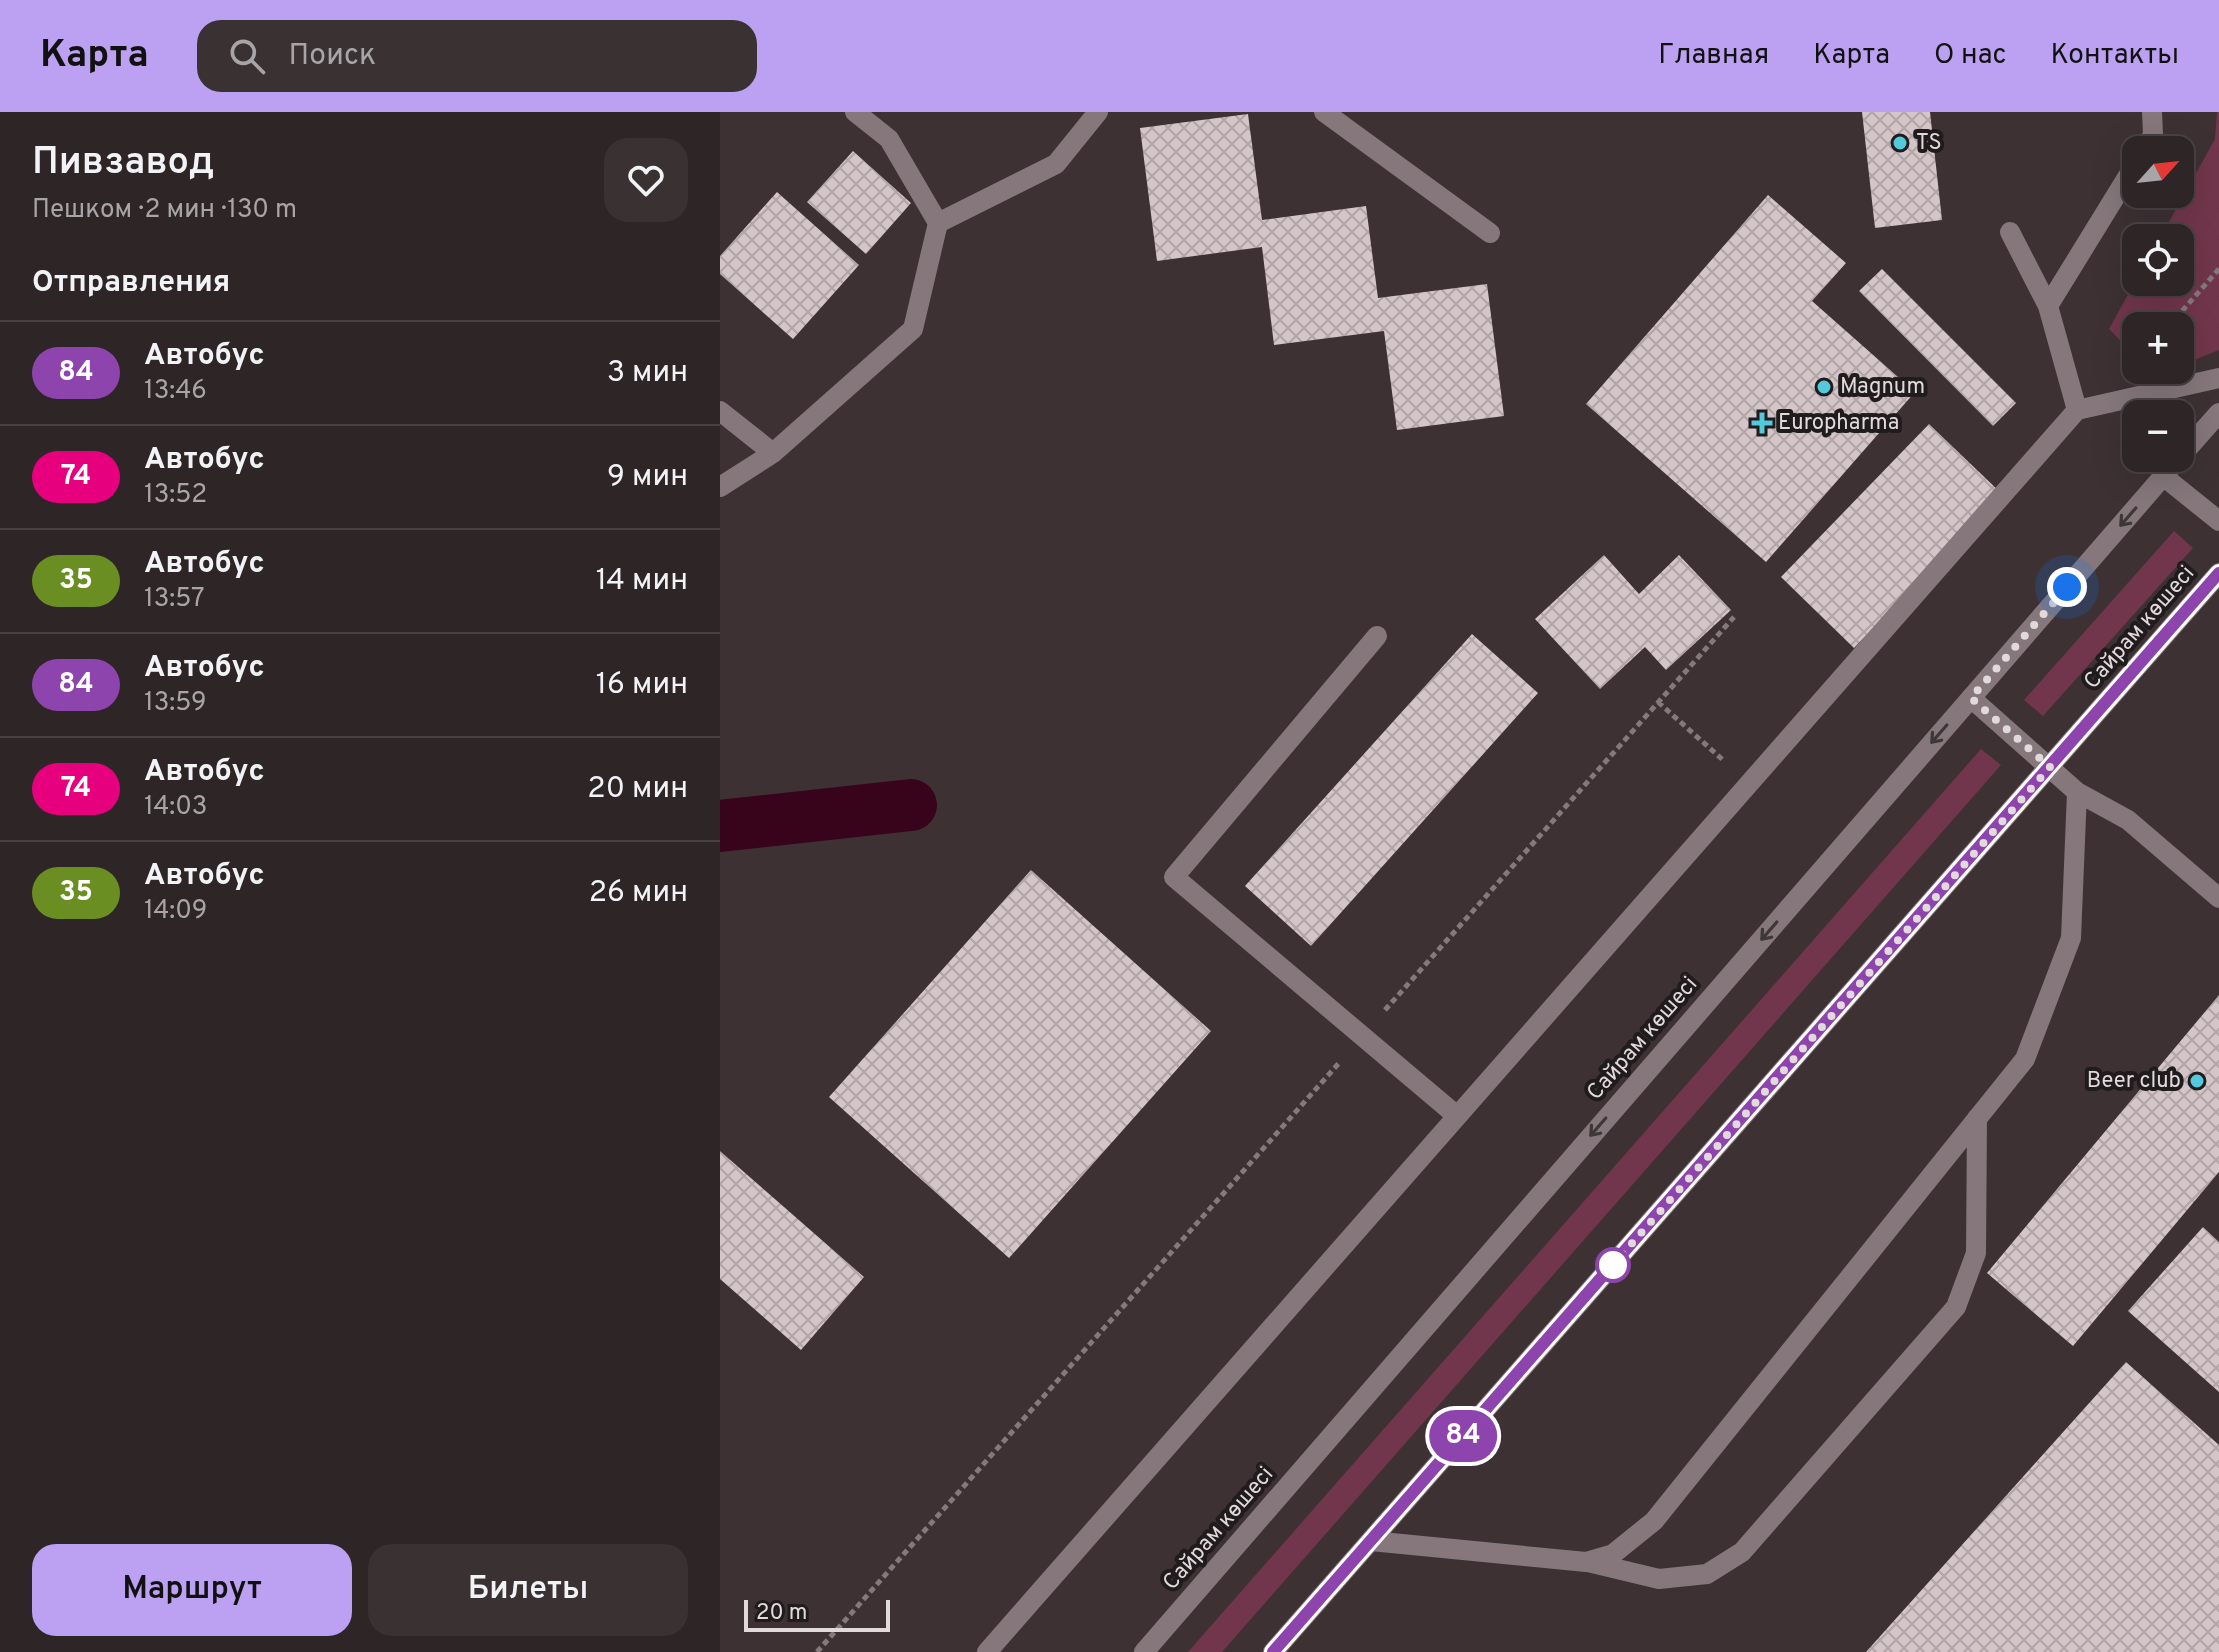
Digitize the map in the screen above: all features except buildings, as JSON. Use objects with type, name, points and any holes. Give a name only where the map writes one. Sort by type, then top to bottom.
[{"type":"main road","points":[[720,487],[773,453],[913,329],[938,223],[889,139],[855,112]]},
{"type":"main road","points":[[938,223],[1056,164],[1098,112]]},
{"type":"main road","points":[[1324,112],[1490,233]]},
{"type":"main road","points":[[2152,112],[2152,136]]},
{"type":"main road","points":[[2048,306],[2122,186]]},
{"type":"main road","points":[[2010,232],[2048,306],[2077,410]]},
{"type":"main road","points":[[987,1652],[2077,410],[2219,378]]},
{"type":"main road","points":[[720,411],[773,453]]},
{"type":"main road","name":"Сайрам көшесі","points":[[2194,441],[2219,413]]},
{"type":"main road","name":"Сайрам көшесі","points":[[1144,1652],[2167,472]]},
{"type":"main road","points":[[2163,476],[2219,521]]},
{"type":"main road","name":"Сайрам көшесі","points":[[1273,1652],[2219,573]]},
{"type":"main road","points":[[1377,636],[1174,877],[1457,1116]]},
{"type":"main road","points":[[1971,698],[2077,792],[2128,820],[2219,898]]},
{"type":"main road","points":[[1586,1562],[1613,1554],[1654,1521],[2025,1059],[2071,938],[2077,792]]},
{"type":"main road","points":[[1371,1541],[1586,1562],[1659,1579],[1707,1574],[1742,1552],[1956,1307],[1976,1253],[1977,1118]]},
{"type":"path","points":[[2181,312],[2219,269]]},
{"type":"path","points":[[817,1652],[1734,617]]},
{"type":"path","points":[[1658,702],[1750,783]]},
{"type":"shaded area","points":[[2219,112],[2219,350],[2194,360],[2194,312],[2122,312],[2122,342],[2109,329],[2127,296],[2194,296],[2194,224],[2168,224],[2177,208],[2194,208],[2194,177],[2215,139]]},
{"type":"shaded area","points":[[2174,531],[2193,548],[2043,716],[2024,700]]},
{"type":"shaded area","points":[[1981,749],[2001,765],[1222,1652],[1188,1652]]},
{"type":"waterway","points":[[720,826],[911,805]]},
{"type":"bus line","name":"84","points":[[1273,1652],[2219,573]]},
{"type":"place","name":"TS","points":[[1900,143]]},
{"type":"place","name":"Magnum","points":[[1824,387]]},
{"type":"place","name":"Europharma","points":[[1762,423]]},
{"type":"place","name":"Beer club","points":[[2197,1081]]},
{"type":"route","points":[[1613,1265],[2050,767],[1971,698],[2067,587]]}]
